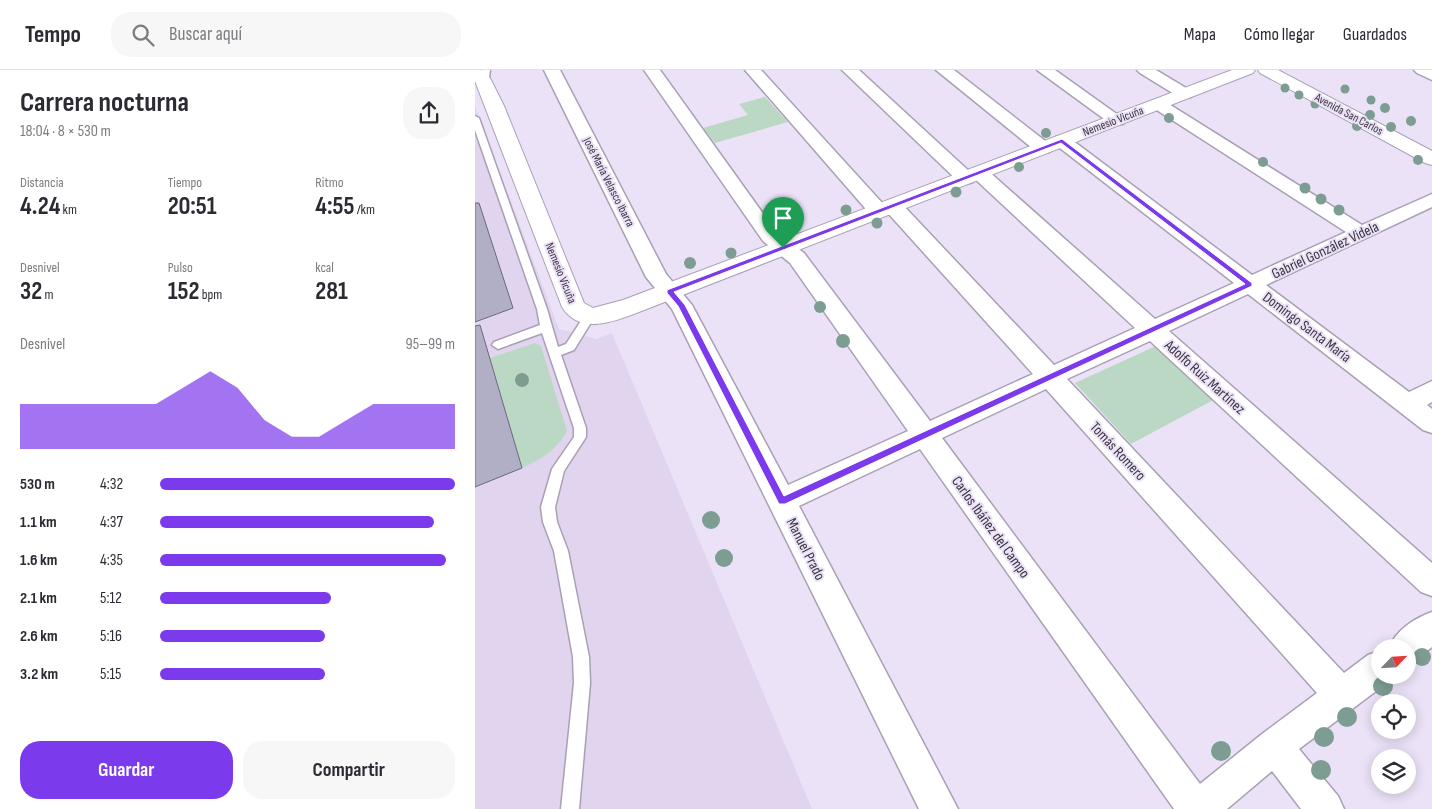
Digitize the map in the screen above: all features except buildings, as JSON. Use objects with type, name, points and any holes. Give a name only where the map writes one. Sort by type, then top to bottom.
[{"type":"street","name":"José María Velasco Ibarra","points":[[552,70],[657,277],[669,291]]},
{"type":"street","name":"Carlos Ibáñez del Campo","points":[[652,70],[770,238],[797,258],[1197,809]]},
{"type":"street","name":"Tomás Romero","points":[[753,70],[1050,377],[1343,696]]},
{"type":"street","name":"Adolfo Ruiz Martínez","points":[[849,70],[1153,330],[1432,582]]},
{"type":"street","name":"Domingo Santa María","points":[[944,70],[1250,284],[1432,423]]},
{"type":"street","points":[[1045,70],[1117,120]]},
{"type":"street","points":[[1145,70],[1185,94]]},
{"type":"street","name":"Nemesio Vicuña","points":[[482,75],[574,307],[577,312],[590,316],[619,310],[1247,70]]},
{"type":"street","name":"Avenida San Carlos","points":[[1266,70],[1432,159]]},
{"type":"street","name":"Avenida San Carlos","points":[[1297,70],[1389,118]]},
{"type":"street","points":[[1422,70],[1432,75]]},
{"type":"street","points":[[1158,104],[1361,233]]},
{"type":"street","name":"Gabriel González Videla","points":[[782,501],[1432,200]]},
{"type":"street","name":"Manuel Prado","points":[[669,291],[681,305],[939,809]]},
{"type":"street","points":[[1408,405],[1432,390]]},
{"type":"street","points":[[1416,639],[1432,626]]},
{"type":"street","points":[[1197,809],[1275,746],[1371,674]]},
{"type":"street","points":[[1275,746],[1325,809]]},
{"type":"lane","points":[[476,120],[542,309],[546,328],[580,428],[580,437],[558,469],[548,507],[550,522],[561,551],[581,657],[583,683],[570,809]]},
{"type":"lane","points":[[555,353],[570,347],[590,316]]},
{"type":"lane","points":[[498,345],[546,328]]},
{"type":"shaded area","points":[[475,106],[559,329],[596,339],[612,333],[812,809],[475,809]]},
{"type":"green space","points":[[765,97],[788,122],[715,143],[703,128],[748,115],[739,104]]},
{"type":"green space","points":[[535,343],[541,346],[567,431],[559,444],[536,461],[522,468],[490,358]]},
{"type":"green space","points":[[1158,345],[1217,398],[1131,444],[1075,383]]},
{"type":"route","points":[[1062,141],[1250,284],[782,501],[681,305],[669,291],[783,248],[1062,141]]}]
